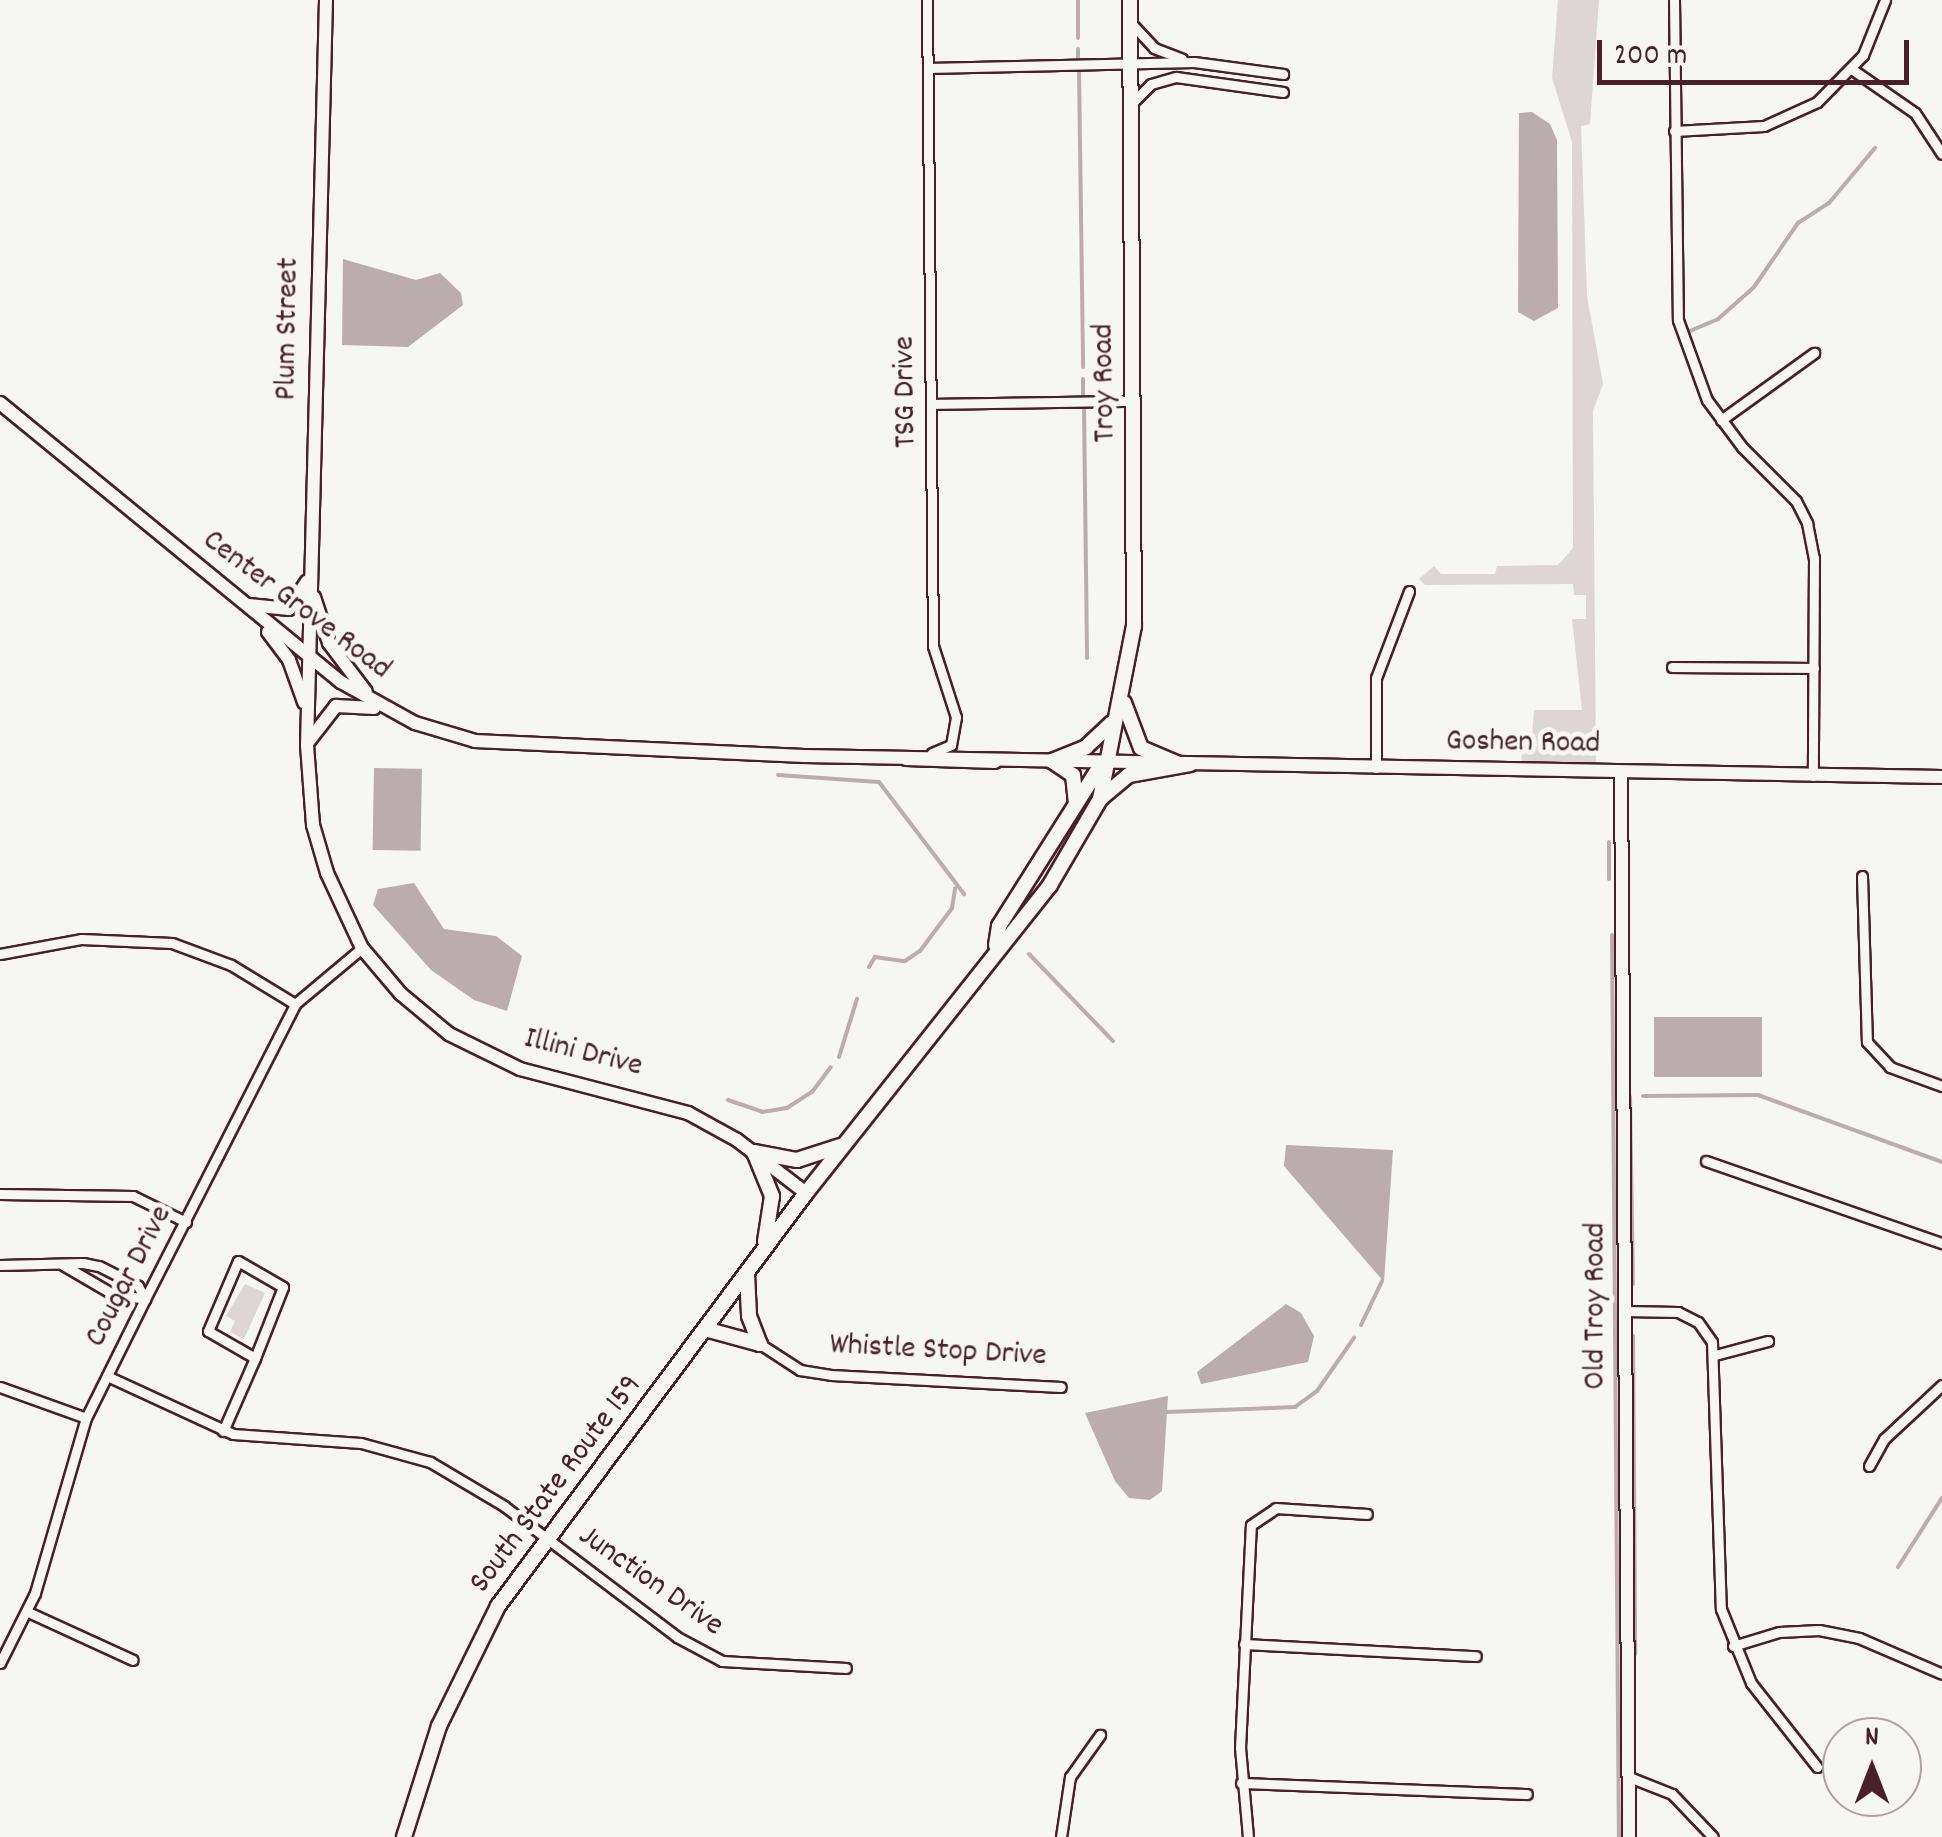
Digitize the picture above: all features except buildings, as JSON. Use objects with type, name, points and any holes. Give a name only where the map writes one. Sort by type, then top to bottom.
[{"type":"main road","name":"Troy Road","points":[[806,1193],[996,946],[1050,886],[1100,800],[1104,762],[1124,698],[1134,626],[1130,0]]},
{"type":"main road","points":[[1124,698],[1129,729],[1141,748],[1186,764]]},
{"type":"main road","points":[[1074,811],[1076,781],[1052,761],[1098,739],[1119,715]]},
{"type":"main road","name":"Troy Road","points":[[996,946],[1000,926],[1104,762]]},
{"type":"main road","points":[[1100,800],[1130,775],[1186,764]]},
{"type":"main road","points":[[754,1152],[797,1160],[844,1145]]},
{"type":"main road","points":[[754,1152],[772,1196],[762,1252]]},
{"type":"main road","name":"South State Route 159","points":[[404,1837],[439,1726],[472,1654],[547,1539],[806,1193]]},
{"type":"main road","points":[[747,1273],[751,1326],[760,1344]]},
{"type":"main road","name":"Whistle Stop Drive","points":[[705,1329],[760,1344]]},
{"type":"street","name":"Plum Street","points":[[309,658],[326,0]]},
{"type":"street","name":"TSG Drive","points":[[922,754],[946,750],[956,717],[934,663],[927,0]]},
{"type":"street","points":[[1674,0],[1678,320],[1689,364],[1722,420],[1796,501],[1807,523],[1814,558],[1813,776]]},
{"type":"street","points":[[1674,131],[1738,130],[1783,120],[1817,102],[1852,70],[1886,0]]},
{"type":"street","points":[[1131,23],[1154,48],[1194,62]]},
{"type":"street","points":[[928,68],[1194,62],[1283,74]]},
{"type":"street","points":[[1852,70],[1915,113],[1942,154]]},
{"type":"street","points":[[1131,104],[1151,84],[1176,77],[1283,92]]},
{"type":"street","points":[[1722,420],[1814,353]]},
{"type":"street","points":[[932,404],[1134,401]]},
{"type":"street","name":"Center Grove Road","points":[[0,403],[309,658],[389,711],[510,747],[904,758],[946,765],[1104,762]]},
{"type":"street","points":[[246,607],[289,610],[311,579]]},
{"type":"street","points":[[311,579],[341,662],[389,711]]},
{"type":"street","points":[[1376,768],[1376,678],[1409,592]]},
{"type":"street","points":[[246,607],[297,676],[307,744]]},
{"type":"street","name":"Illini Drive","points":[[309,658],[307,744],[313,825],[327,874],[362,948],[427,1017],[484,1054],[558,1081],[663,1103],[754,1152],[806,1193]]},
{"type":"street","points":[[1672,667],[1814,668]]},
{"type":"street","points":[[307,744],[336,706],[356,703],[389,711]]},
{"type":"street","name":"Center Grove Road","points":[[904,758],[922,754],[1005,761]]},
{"type":"street","name":"Goshen Road","points":[[1104,762],[1942,777]]},
{"type":"street","name":"Old Troy Road","points":[[1621,774],[1629,1837]]},
{"type":"street","points":[[1862,876],[1866,1042],[1890,1067],[1942,1086]]},
{"type":"street","points":[[0,954],[81,939],[172,943],[231,965],[295,1004]]},
{"type":"street","name":"Cougar Drive","points":[[0,1663],[28,1612],[86,1418],[295,1004],[362,948]]},
{"type":"street","points":[[1706,1161],[1942,1244]]},
{"type":"street","points":[[0,1194],[134,1196],[186,1222]]},
{"type":"street","points":[[223,1431],[254,1358],[283,1287],[238,1262],[208,1331],[254,1358]]},
{"type":"street","points":[[0,1265],[99,1266],[138,1286],[146,1299]]},
{"type":"street","points":[[63,1265],[111,1293],[146,1299]]},
{"type":"street","points":[[1625,1310],[1688,1316],[1706,1329],[1715,1354],[1714,1566],[1733,1646],[1759,1695],[1817,1767]]},
{"type":"street","points":[[1715,1354],[1768,1341]]},
{"type":"street","name":"Whistle Stop Drive","points":[[760,1344],[800,1370],[832,1375],[1061,1387]]},
{"type":"street","name":"Junction Drive","points":[[107,1376],[223,1431],[403,1452],[456,1474],[702,1653],[757,1666],[846,1668]]},
{"type":"street","points":[[1869,1466],[1884,1439],[1942,1385]]},
{"type":"street","points":[[0,1388],[86,1418]]},
{"type":"street","points":[[1248,1837],[1241,1783],[1248,1536],[1256,1518],[1276,1508],[1367,1514]]},
{"type":"street","points":[[28,1612],[133,1660]]},
{"type":"street","points":[[1733,1646],[1779,1632],[1818,1630],[1859,1638],[1942,1674]]},
{"type":"street","points":[[1244,1644],[1476,1656]]},
{"type":"street","points":[[1061,1837],[1070,1778],[1100,1735]]},
{"type":"street","points":[[1629,1776],[1672,1794],[1713,1837]]},
{"type":"street","points":[[1241,1783],[1527,1794]]},
{"type":"shaded area","points":[[1558,0],[1599,0],[1590,124],[1581,126],[1587,296],[1603,384],[1593,411],[1596,764],[1521,762],[1522,752],[1531,751],[1534,710],[1582,710],[1572,619],[1586,619],[1586,595],[1574,595],[1573,584],[1425,585],[1419,579],[1434,566],[1441,574],[1495,574],[1497,566],[1558,565],[1573,548],[1572,142],[1552,78]]},
{"type":"shaded area","points":[[1532,112],[1550,124],[1557,140],[1558,308],[1534,321],[1518,312],[1519,113]]},
{"type":"shaded area","points":[[343,259],[416,280],[440,273],[461,293],[463,305],[408,347],[342,345]]},
{"type":"shaded area","points":[[374,768],[422,769],[421,851],[373,850]]},
{"type":"shaded area","points":[[414,883],[444,929],[496,936],[522,956],[507,1011],[474,1000],[431,970],[373,905],[378,889]]},
{"type":"shaded area","points":[[1654,1017],[1762,1017],[1762,1077],[1654,1077]]},
{"type":"shaded area","points":[[1286,1145],[1393,1150],[1384,1282],[1284,1166]]},
{"type":"shaded area","points":[[245,1284],[265,1293],[244,1339],[230,1332],[235,1321],[226,1316]]},
{"type":"shaded area","points":[[1286,1304],[1301,1313],[1314,1336],[1308,1362],[1201,1384],[1197,1372]]},
{"type":"shaded area","points":[[1168,1396],[1162,1491],[1150,1500],[1129,1498],[1115,1481],[1085,1413]]},
{"type":"waterway","points":[[1078,0],[1078,38]]},
{"type":"waterway","points":[[1078,49],[1078,57]]},
{"type":"waterway","points":[[1079,71],[1083,367]]},
{"type":"waterway","points":[[1690,331],[1718,319],[1754,287],[1798,223],[1829,203],[1875,148]]},
{"type":"waterway","points":[[1083,379],[1083,395]]},
{"type":"waterway","points":[[1084,408],[1087,658]]},
{"type":"waterway","points":[[778,775],[879,782],[964,894]]},
{"type":"waterway","points":[[1609,842],[1609,879]]},
{"type":"waterway","points":[[869,967],[875,957],[905,961],[920,951],[952,908],[955,888]]},
{"type":"waterway","points":[[1612,935],[1619,1837]]},
{"type":"waterway","points":[[1029,954],[1113,1041]]},
{"type":"waterway","points":[[839,1057],[857,999]]},
{"type":"waterway","points":[[728,1100],[762,1112],[787,1108],[812,1092],[831,1067]]},
{"type":"waterway","points":[[1643,1096],[1758,1095],[1942,1162]]},
{"type":"waterway","points":[[1630,1097],[1633,1284]]},
{"type":"waterway","points":[[1361,1325],[1382,1281]]},
{"type":"waterway","points":[[1633,1336],[1635,1654]]},
{"type":"waterway","points":[[1167,1412],[1295,1407],[1317,1391],[1354,1338]]},
{"type":"waterway","points":[[1898,1567],[1942,1498]]}]
